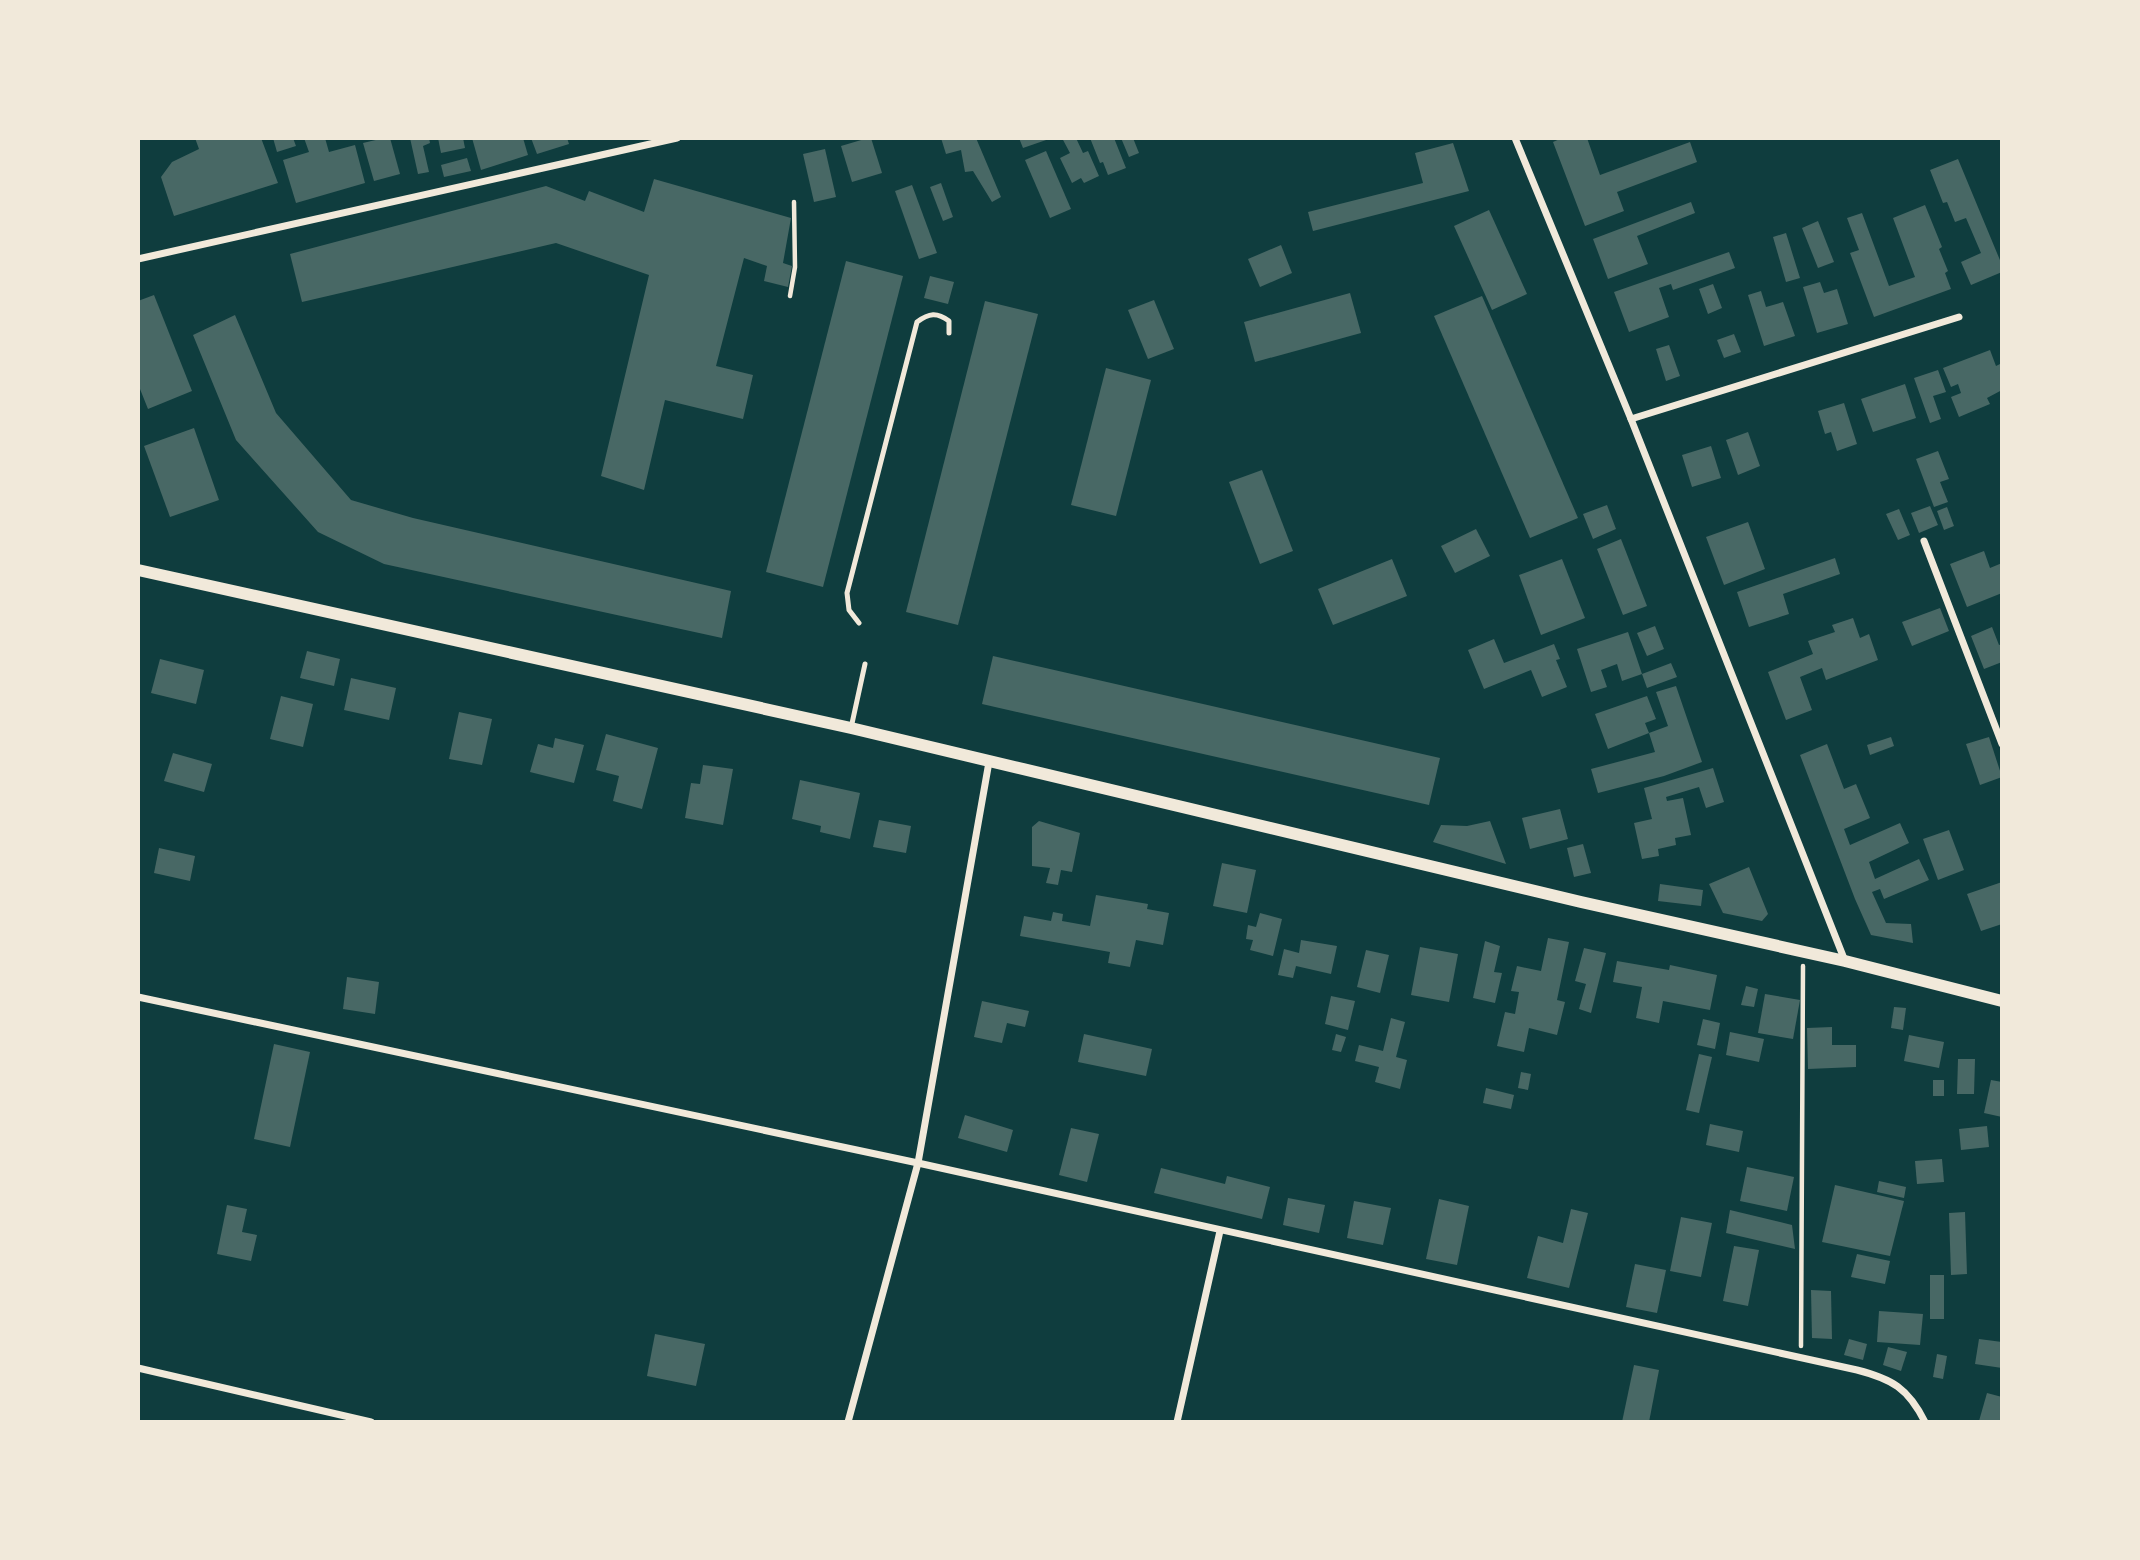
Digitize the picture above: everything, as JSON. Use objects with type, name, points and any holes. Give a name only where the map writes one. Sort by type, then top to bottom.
[{"type":"street","points":[[138,259],[677,138]]},
{"type":"street","points":[[1515,138],[1631,419],[1845,961]]},
{"type":"street","points":[[1631,419],[1959,317]]},
{"type":"street","points":[[1924,541],[2002,744]]},
{"type":"street","points":[[138,570],[851,728],[1581,902],[1803,951],[2002,1001]]},
{"type":"street","points":[[848,1422],[918,1163],[989,762]]},
{"type":"street","points":[[138,997],[918,1163],[1801,1358],[1885,1378],[1918,1407],[1925,1422]]},
{"type":"street","points":[[1177,1422],[1220,1231]]},
{"type":"street","points":[[138,1368],[371,1422]]},
{"type":"lane","points":[[859,623],[849,610],[847,593],[917,322],[927,314],[940,314],[949,321],[949,333]]},
{"type":"lane","points":[[851,728],[865,664]]},
{"type":"path","points":[[790,296],[795,267],[794,202]]},
{"type":"path","points":[[1801,1358],[1803,951]]},
{"type":"building","points":[[195,138],[261,138],[278,183],[174,216],[161,177],[172,162],[199,149]]},
{"type":"building","points":[[273,138],[293,138],[296,146],[277,152]]},
{"type":"building","points":[[304,138],[325,138],[329,152],[355,145],[365,183],[296,203],[283,160],[309,152]]},
{"type":"building","points":[[390,138],[400,174],[374,181],[363,143]]},
{"type":"building","points":[[410,138],[429,138],[430,143],[423,146],[429,172],[418,174]]},
{"type":"building","points":[[438,138],[463,138],[465,148],[441,153]]},
{"type":"building","points":[[472,138],[523,138],[528,155],[481,170]]},
{"type":"building","points":[[531,138],[567,138],[569,144],[537,154]]},
{"type":"building","points":[[871,138],[882,173],[852,182],[841,146]]},
{"type":"building","points":[[941,138],[976,138],[1001,197],[992,202],[973,171],[965,172],[961,150],[946,154]]},
{"type":"building","points":[[1019,138],[1049,138],[1049,139],[1023,148]]},
{"type":"building","points":[[1062,138],[1076,138],[1083,153],[1088,151],[1099,176],[1084,183],[1081,178],[1072,183],[1060,158],[1070,153]]},
{"type":"building","points":[[1090,138],[1114,138],[1126,168],[1108,175]]},
{"type":"building","points":[[1121,138],[1133,138],[1139,153],[1129,157]]},
{"type":"building","points":[[1562,138],[1587,138],[1600,175],[1690,142],[1697,162],[1617,192],[1624,211],[1585,226],[1553,142]]},
{"type":"building","points":[[1453,143],[1469,191],[1313,231],[1308,212],[1423,183],[1415,153]]},
{"type":"building","points":[[825,149],[836,197],[814,202],[803,154]]},
{"type":"building","points":[[1046,151],[1071,209],[1050,218],[1025,160]]},
{"type":"building","points":[[467,158],[471,171],[444,177],[441,165]]},
{"type":"building","points":[[1958,159],[2002,265],[2002,272],[1971,285],[1961,262],[1981,253],[1966,218],[1955,222],[1947,202],[1943,203],[1930,170]]},
{"type":"building","points":[[654,179],[791,218],[783,263],[792,266],[788,287],[764,281],[767,266],[744,258],[716,366],[753,375],[743,419],[665,400],[644,490],[601,476],[649,275],[556,243],[302,302],[290,254],[546,186],[585,201],[589,191],[644,212]]},
{"type":"building","points":[[941,183],[953,217],[943,221],[930,187]]},
{"type":"building","points":[[912,185],[937,253],[919,259],[895,191]]},
{"type":"building","points":[[1691,202],[1695,213],[1637,236],[1648,264],[1608,279],[1593,239]]},
{"type":"building","points":[[1925,205],[1942,247],[1939,249],[1948,271],[1945,273],[1951,289],[1874,317],[1850,253],[1859,250],[1847,218],[1862,213],[1889,286],[1915,277],[1893,218]]},
{"type":"building","points":[[1489,210],[1527,294],[1492,310],[1454,226]]},
{"type":"building","points":[[1818,221],[1834,262],[1818,268],[1802,228]]},
{"type":"building","points":[[1786,233],[1800,278],[1786,282],[1773,237]]},
{"type":"building","points":[[1281,245],[1292,273],[1260,287],[1248,259]]},
{"type":"building","points":[[1729,252],[1735,268],[1673,290],[1671,284],[1659,288],[1669,317],[1629,332],[1614,292]]},
{"type":"building","points":[[846,261],[903,276],[823,587],[766,572]]},
{"type":"building","points":[[930,276],[954,282],[948,304],[924,298]]},
{"type":"building","points":[[1820,282],[1824,293],[1837,289],[1848,324],[1817,333],[1803,287]]},
{"type":"building","points":[[1713,284],[1722,308],[1708,314],[1699,289]]},
{"type":"building","points":[[1761,291],[1766,307],[1783,302],[1795,336],[1764,346],[1748,295]]},
{"type":"building","points":[[1350,293],[1361,333],[1255,362],[1244,322]]},
{"type":"building","points":[[154,295],[192,391],[148,409],[138,384],[138,301]]},
{"type":"building","points":[[1482,296],[1578,518],[1530,538],[1434,316]]},
{"type":"building","points":[[1154,300],[1174,349],[1148,359],[1128,310]]},
{"type":"building","points":[[985,301],[1038,314],[958,625],[906,612]]},
{"type":"building","points":[[235,315],[276,413],[351,500],[413,518],[731,591],[722,638],[384,564],[318,532],[236,440],[193,335]]},
{"type":"building","points":[[1734,334],[1741,352],[1724,358],[1717,340]]},
{"type":"building","points":[[1669,345],[1680,376],[1666,381],[1656,349]]},
{"type":"building","points":[[1990,350],[1996,366],[2002,363],[2002,390],[1987,398],[1990,404],[1959,417],[1951,397],[1961,393],[1958,384],[1951,387],[1943,368]]},
{"type":"building","points":[[1106,368],[1151,380],[1116,516],[1071,505]]},
{"type":"building","points":[[1938,370],[1946,392],[1933,396],[1941,419],[1930,423],[1914,378]]},
{"type":"building","points":[[1905,384],[1916,418],[1873,432],[1861,399]]},
{"type":"building","points":[[1844,403],[1857,444],[1837,451],[1831,432],[1825,434],[1818,411]]},
{"type":"building","points":[[194,428],[219,500],[170,517],[144,446]]},
{"type":"building","points":[[1748,432],[1760,466],[1738,475],[1726,440]]},
{"type":"building","points":[[1711,446],[1721,478],[1692,487],[1682,455]]},
{"type":"building","points":[[1938,451],[1949,479],[1940,482],[1948,502],[1934,507],[1916,459]]},
{"type":"building","points":[[1262,470],[1293,551],[1260,564],[1229,482]]},
{"type":"building","points":[[1607,505],[1616,529],[1593,539],[1583,514]]},
{"type":"building","points":[[1930,506],[1938,525],[1919,533],[1911,513]]},
{"type":"building","points":[[1947,507],[1954,526],[1944,530],[1937,511]]},
{"type":"building","points":[[1899,509],[1910,535],[1898,540],[1886,514]]},
{"type":"building","points":[[1748,522],[1765,569],[1724,585],[1706,537]]},
{"type":"building","points":[[1476,529],[1490,556],[1455,573],[1441,546]]},
{"type":"building","points":[[1621,539],[1647,606],[1623,615],[1597,549]]},
{"type":"building","points":[[1984,551],[1990,568],[2002,563],[2002,593],[1967,607],[1950,564]]},
{"type":"building","points":[[1835,558],[1840,574],[1783,594],[1789,614],[1749,627],[1737,592]]},
{"type":"building","points":[[1392,559],[1407,596],[1333,625],[1318,589]]},
{"type":"building","points":[[1562,559],[1585,618],[1541,635],[1519,575]]},
{"type":"building","points":[[1940,608],[1949,631],[1912,646],[1902,622]]},
{"type":"building","points":[[1853,618],[1860,638],[1869,634],[1878,660],[1826,680],[1822,668],[1800,677],[1812,710],[1786,720],[1768,672],[1813,654],[1808,641],[1835,632],[1832,625]]},
{"type":"building","points":[[1655,626],[1664,649],[1647,656],[1637,633]]},
{"type":"building","points":[[1992,627],[1999,645],[2002,644],[2002,662],[1984,669],[1971,636]]},
{"type":"building","points":[[1628,632],[1642,674],[1622,681],[1617,664],[1601,670],[1607,687],[1591,692],[1577,649]]},
{"type":"building","points":[[1494,639],[1504,663],[1554,644],[1560,659],[1556,660],[1567,687],[1542,697],[1531,670],[1484,689],[1468,650]]},
{"type":"building","points":[[307,651],[340,659],[334,686],[300,678]]},
{"type":"building","points":[[993,656],[1440,758],[1429,805],[982,704]]},
{"type":"building","points":[[160,659],[204,670],[196,704],[151,693]]},
{"type":"building","points":[[1671,663],[1677,677],[1647,688],[1642,674]]},
{"type":"building","points":[[351,678],[396,688],[389,720],[344,710]]},
{"type":"building","points":[[1676,686],[1702,762],[1664,776],[1598,793],[1591,769],[1655,752],[1649,733],[1668,726],[1656,692]]},
{"type":"building","points":[[281,696],[313,704],[303,747],[270,739]]},
{"type":"building","points":[[1647,696],[1656,719],[1645,723],[1649,733],[1608,749],[1595,714]]},
{"type":"building","points":[[459,712],[492,719],[482,765],[449,759]]},
{"type":"building","points":[[606,734],[658,748],[642,809],[613,801],[619,776],[596,770]]},
{"type":"building","points":[[1891,737],[1894,746],[1870,755],[1867,745]]},
{"type":"building","points":[[1989,737],[2002,777],[1980,785],[1966,744]]},
{"type":"building","points":[[555,738],[584,745],[574,783],[530,772],[538,744],[553,748]]},
{"type":"building","points":[[1827,744],[1844,789],[1856,784],[1870,818],[1844,829],[1850,845],[1900,823],[1909,843],[1869,862],[1875,879],[1919,859],[1929,880],[1884,899],[1880,889],[1872,892],[1886,923],[1911,924],[1913,943],[1871,935],[1855,899],[1800,755]]},
{"type":"building","points":[[173,753],[212,764],[204,792],[164,781]]},
{"type":"building","points":[[703,765],[733,769],[723,825],[685,818],[691,783],[700,784]]},
{"type":"building","points":[[1713,768],[1724,802],[1706,808],[1699,787],[1666,797],[1667,801],[1683,798],[1691,835],[1675,838],[1676,845],[1658,849],[1659,856],[1642,859],[1634,823],[1652,819],[1644,788]]},
{"type":"building","points":[[800,780],[860,793],[850,839],[820,832],[821,826],[792,819]]},
{"type":"building","points":[[1560,809],[1568,839],[1530,849],[1522,818]]},
{"type":"building","points":[[879,820],[911,826],[906,853],[873,847]]},
{"type":"building","points":[[1039,821],[1080,833],[1072,872],[1061,870],[1058,885],[1046,883],[1050,868],[1032,866],[1032,827]]},
{"type":"building","points":[[1490,821],[1506,864],[1433,842],[1441,825],[1467,826]]},
{"type":"building","points":[[1949,830],[1964,870],[1938,880],[1923,839]]},
{"type":"building","points":[[1583,844],[1591,873],[1574,877],[1567,848]]},
{"type":"building","points":[[159,848],[195,856],[190,881],[154,873]]},
{"type":"building","points":[[1222,863],[1256,870],[1247,913],[1213,906]]},
{"type":"building","points":[[1749,867],[1768,914],[1762,921],[1723,913],[1709,884]]},
{"type":"building","points":[[2002,882],[2002,924],[1981,931],[1967,894]]},
{"type":"building","points":[[1660,884],[1703,890],[1701,906],[1658,901]]},
{"type":"building","points":[[1096,895],[1148,904],[1147,909],[1169,913],[1163,945],[1136,940],[1130,967],[1108,963],[1110,952],[1020,936],[1024,916],[1051,921],[1053,912],[1063,914],[1062,921],[1090,926]]},
{"type":"building","points":[[1260,913],[1282,919],[1273,956],[1250,950],[1253,940],[1246,939],[1248,925],[1256,927]]},
{"type":"building","points":[[1548,938],[1569,942],[1557,1000],[1565,1002],[1557,1035],[1529,1028],[1524,1052],[1497,1046],[1505,1012],[1515,1014],[1519,992],[1511,991],[1517,966],[1541,971]]},
{"type":"building","points":[[1301,940],[1337,946],[1331,974],[1296,966],[1293,978],[1278,975],[1284,949],[1299,953]]},
{"type":"building","points":[[1485,941],[1500,946],[1494,972],[1502,973],[1495,1003],[1473,998]]},
{"type":"building","points":[[1420,947],[1458,954],[1449,1002],[1411,995]]},
{"type":"building","points":[[1584,948],[1606,953],[1591,1013],[1579,1009],[1586,984],[1575,981]]},
{"type":"building","points":[[1366,950],[1389,955],[1380,993],[1357,987]]},
{"type":"building","points":[[1617,961],[1669,970],[1670,965],[1717,975],[1710,1010],[1663,1001],[1659,1023],[1636,1018],[1642,987],[1613,982]]},
{"type":"building","points":[[347,977],[379,982],[375,1014],[343,1009]]},
{"type":"building","points":[[1746,986],[1758,989],[1754,1007],[1741,1005]]},
{"type":"building","points":[[1765,994],[1800,1000],[1793,1039],[1758,1033]]},
{"type":"building","points":[[1331,996],[1355,1001],[1348,1030],[1325,1024]]},
{"type":"building","points":[[982,1001],[1029,1011],[1025,1027],[1007,1023],[1002,1043],[974,1037]]},
{"type":"building","points":[[1894,1007],[1906,1008],[1903,1030],[1891,1028]]},
{"type":"building","points":[[1391,1018],[1405,1022],[1396,1057],[1407,1060],[1400,1089],[1375,1082],[1379,1067],[1355,1061],[1359,1045],[1383,1051]]},
{"type":"building","points":[[1703,1019],[1720,1023],[1715,1049],[1697,1045]]},
{"type":"building","points":[[1832,1027],[1832,1045],[1856,1045],[1856,1067],[1808,1069],[1807,1028]]},
{"type":"building","points":[[1730,1032],[1764,1039],[1759,1062],[1726,1055]]},
{"type":"building","points":[[1084,1034],[1152,1049],[1146,1076],[1078,1062]]},
{"type":"building","points":[[1336,1034],[1346,1037],[1341,1052],[1332,1050]]},
{"type":"building","points":[[1909,1035],[1944,1042],[1939,1068],[1904,1061]]},
{"type":"building","points":[[274,1044],[310,1052],[290,1147],[254,1139]]},
{"type":"building","points":[[1699,1054],[1712,1057],[1699,1113],[1686,1110]]},
{"type":"building","points":[[1958,1059],[1975,1059],[1974,1094],[1957,1094]]},
{"type":"building","points":[[1521,1072],[1531,1074],[1528,1090],[1518,1088]]},
{"type":"building","points":[[1933,1080],[1944,1080],[1944,1096],[1933,1096]]},
{"type":"building","points":[[1991,1080],[2002,1082],[2002,1117],[1984,1113]]},
{"type":"building","points":[[1486,1088],[1514,1095],[1511,1109],[1483,1103]]},
{"type":"building","points":[[965,1115],[1013,1130],[1007,1152],[958,1138]]},
{"type":"building","points":[[1710,1124],[1743,1131],[1739,1152],[1706,1145]]},
{"type":"building","points":[[1987,1126],[1989,1147],[1961,1150],[1959,1129]]},
{"type":"building","points":[[1071,1128],[1099,1134],[1087,1182],[1059,1175]]},
{"type":"building","points":[[1942,1159],[1944,1182],[1917,1184],[1915,1161]]},
{"type":"building","points":[[1747,1167],[1794,1177],[1787,1211],[1740,1201]]},
{"type":"building","points":[[1161,1168],[1225,1184],[1227,1176],[1270,1187],[1262,1219],[1154,1193]]},
{"type":"building","points":[[1879,1181],[1906,1187],[1904,1198],[1877,1192]]},
{"type":"building","points":[[1835,1185],[1904,1201],[1890,1256],[1822,1242]]},
{"type":"building","points":[[1288,1198],[1325,1205],[1319,1233],[1283,1225]]},
{"type":"building","points":[[1439,1199],[1469,1206],[1457,1265],[1426,1259]]},
{"type":"building","points":[[1354,1201],[1391,1208],[1383,1245],[1347,1238]]},
{"type":"building","points":[[227,1205],[247,1209],[242,1232],[257,1235],[251,1261],[217,1254]]},
{"type":"building","points":[[1571,1209],[1588,1213],[1569,1288],[1527,1278],[1538,1236],[1563,1243]]},
{"type":"building","points":[[1730,1210],[1792,1225],[1795,1249],[1726,1233]]},
{"type":"building","points":[[1965,1212],[1967,1274],[1951,1275],[1949,1213]]},
{"type":"building","points":[[1681,1217],[1712,1223],[1701,1277],[1670,1271]]},
{"type":"building","points":[[1734,1246],[1759,1250],[1748,1306],[1723,1301]]},
{"type":"building","points":[[1857,1254],[1890,1261],[1885,1284],[1851,1277]]},
{"type":"building","points":[[1635,1264],[1666,1270],[1657,1313],[1626,1307]]},
{"type":"building","points":[[1930,1275],[1944,1275],[1944,1319],[1930,1319]]},
{"type":"building","points":[[1811,1290],[1831,1291],[1832,1339],[1812,1338]]},
{"type":"building","points":[[1879,1311],[1923,1314],[1920,1345],[1877,1342]]},
{"type":"building","points":[[655,1334],[705,1344],[696,1386],[647,1376]]},
{"type":"building","points":[[1849,1339],[1867,1344],[1863,1360],[1844,1355]]},
{"type":"building","points":[[1979,1339],[2002,1342],[2002,1368],[1975,1364]]},
{"type":"building","points":[[1888,1347],[1907,1352],[1901,1371],[1883,1365]]},
{"type":"building","points":[[1937,1354],[1947,1356],[1943,1379],[1933,1377]]},
{"type":"building","points":[[1634,1365],[1659,1370],[1649,1422],[1622,1422]]},
{"type":"building","points":[[1987,1393],[2002,1397],[2002,1422],[1979,1421]]}]
